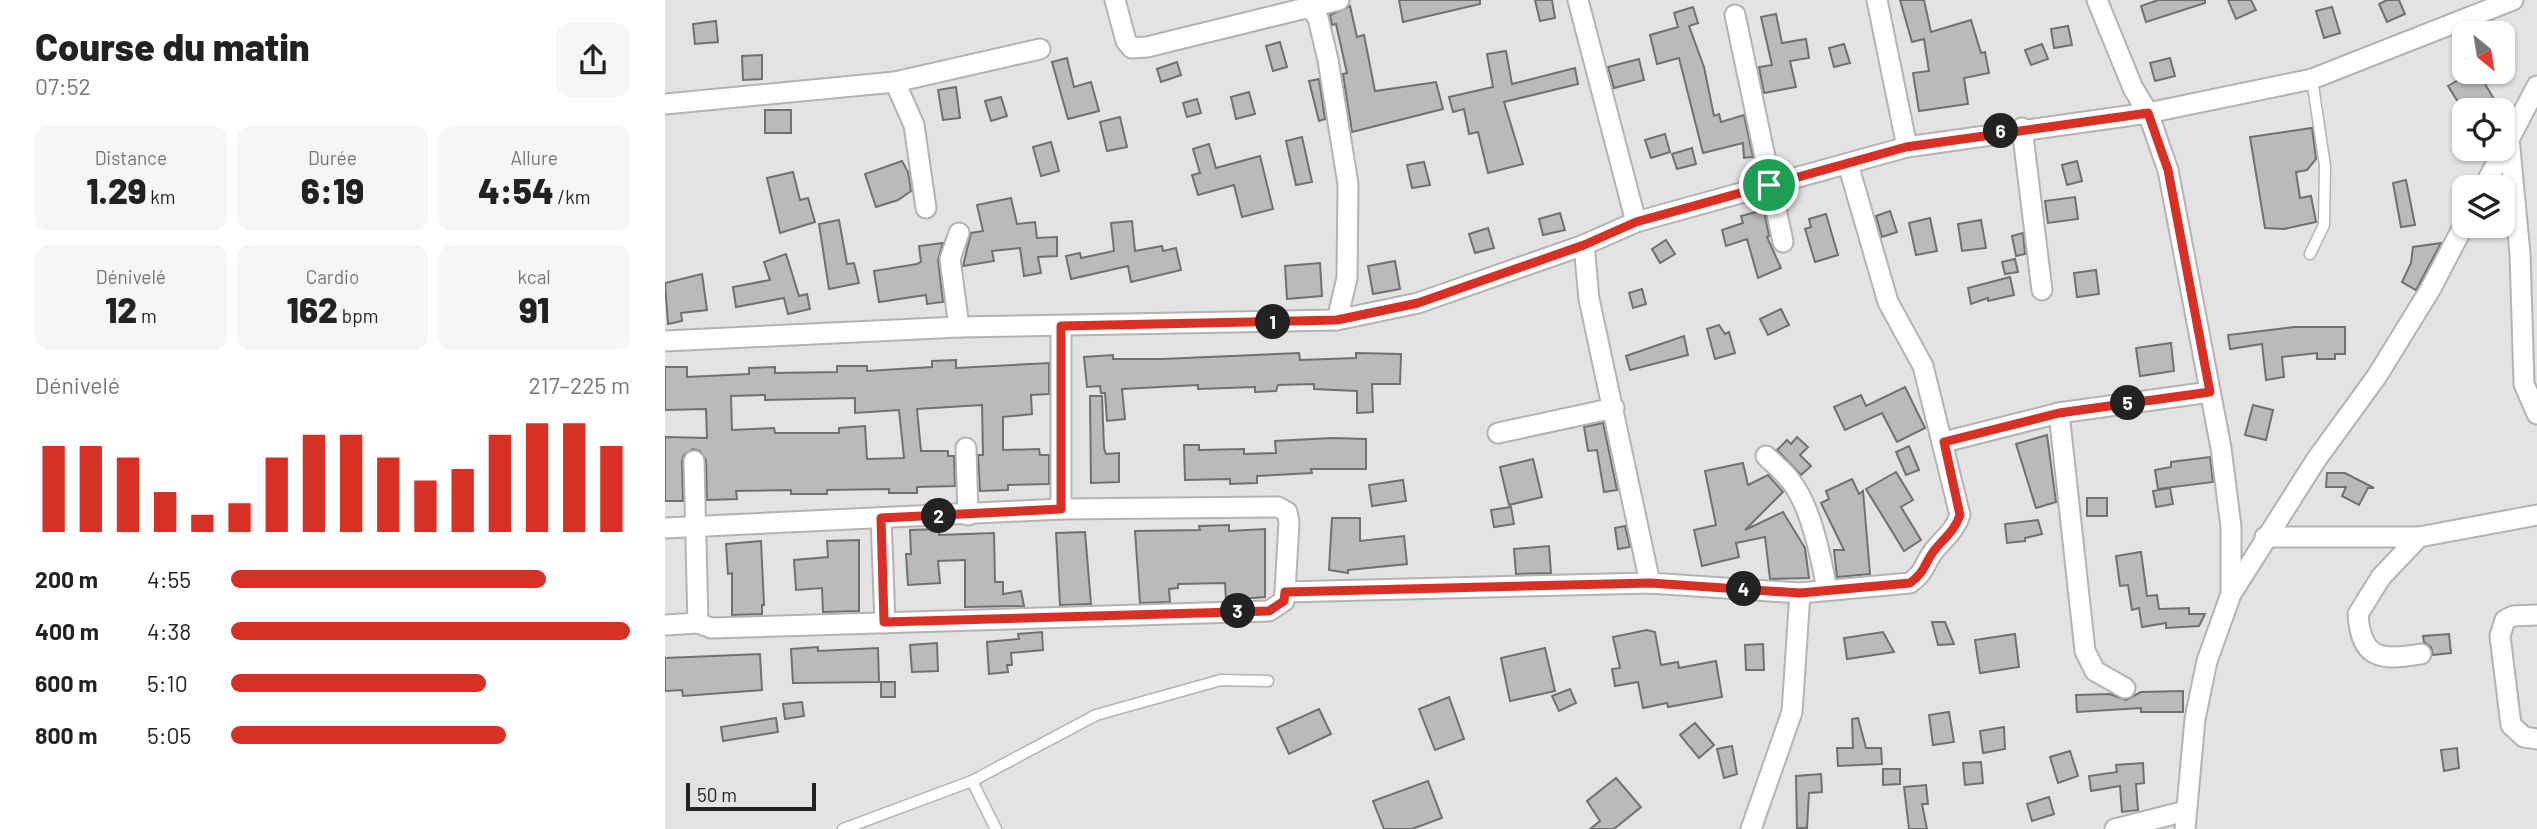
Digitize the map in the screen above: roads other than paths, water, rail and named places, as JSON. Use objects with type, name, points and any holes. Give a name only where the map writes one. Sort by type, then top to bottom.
[{"type":"street","points":[[1115,0],[1126,41],[1132,48],[1147,47],[1339,0]]},
{"type":"street","points":[[1578,0],[1636,222]]},
{"type":"street","points":[[1877,0],[1906,147]]},
{"type":"street","points":[[2097,0],[2133,88],[2148,113],[2168,170],[2210,392],[2231,527],[2231,594]]},
{"type":"street","points":[[665,341],[958,327],[1337,320],[1418,303],[1584,245],[1636,222],[1906,147],[2022,128],[2148,113],[2312,79],[2513,0]]},
{"type":"street","points":[[1310,6],[1318,18],[1328,60],[1347,184],[1347,278],[1337,320]]},
{"type":"street","points":[[1735,15],[1783,242]]},
{"type":"street","points":[[665,104],[895,82],[1041,49]]},
{"type":"street","points":[[895,82],[914,125],[926,208]]},
{"type":"street","points":[[2515,127],[2537,86]]},
{"type":"street","points":[[2022,128],[2042,290]]},
{"type":"street","points":[[2511,161],[2520,254],[2525,384],[2537,414]]},
{"type":"street","points":[[1285,592],[1650,583],[1800,593],[1910,583],[1923,573],[1932,554],[1957,526],[1960,515],[1923,366],[1888,302],[1848,164]]},
{"type":"street","points":[[958,327],[950,258],[959,233]]},
{"type":"street","points":[[2115,829],[2185,820],[2195,719],[2207,661],[2231,594],[2265,537],[2377,376],[2430,290],[2457,238]]},
{"type":"street","points":[[1584,245],[1589,299],[1650,583]]},
{"type":"street","points":[[1061,326],[1061,509]]},
{"type":"street","points":[[1944,442],[2059,413],[2210,392]]},
{"type":"street","points":[[1498,433],[1613,408]]},
{"type":"street","points":[[2059,413],[2085,651],[2095,671],[2125,688]]},
{"type":"street","points":[[965,448],[968,515]]},
{"type":"street","points":[[1766,456],[1791,481],[1801,502],[1820,553],[1827,590]]},
{"type":"street","points":[[694,461],[698,623]]},
{"type":"street","points":[[665,527],[1061,509],[1278,507],[1287,512],[1289,522],[1284,601],[1269,611],[711,628],[698,623],[665,625]]},
{"type":"street","points":[[2265,537],[2419,537],[2537,515]]},
{"type":"street","points":[[881,518],[884,622]]},
{"type":"street","points":[[2419,537],[2381,577],[2358,614],[2362,640],[2372,653],[2391,658],[2421,654]]},
{"type":"street","points":[[1751,829],[1792,712],[1800,593]]},
{"type":"street","points":[[2537,615],[2513,616],[2505,620],[2500,636],[2511,725],[2524,737],[2537,739]]},
{"type":"lane","points":[[2309,254],[2323,225],[2325,166],[2312,79]]},
{"type":"lane","points":[[843,829],[972,781],[1096,715],[1221,680],[1268,681]]},
{"type":"lane","points":[[972,781],[996,829]]}]
